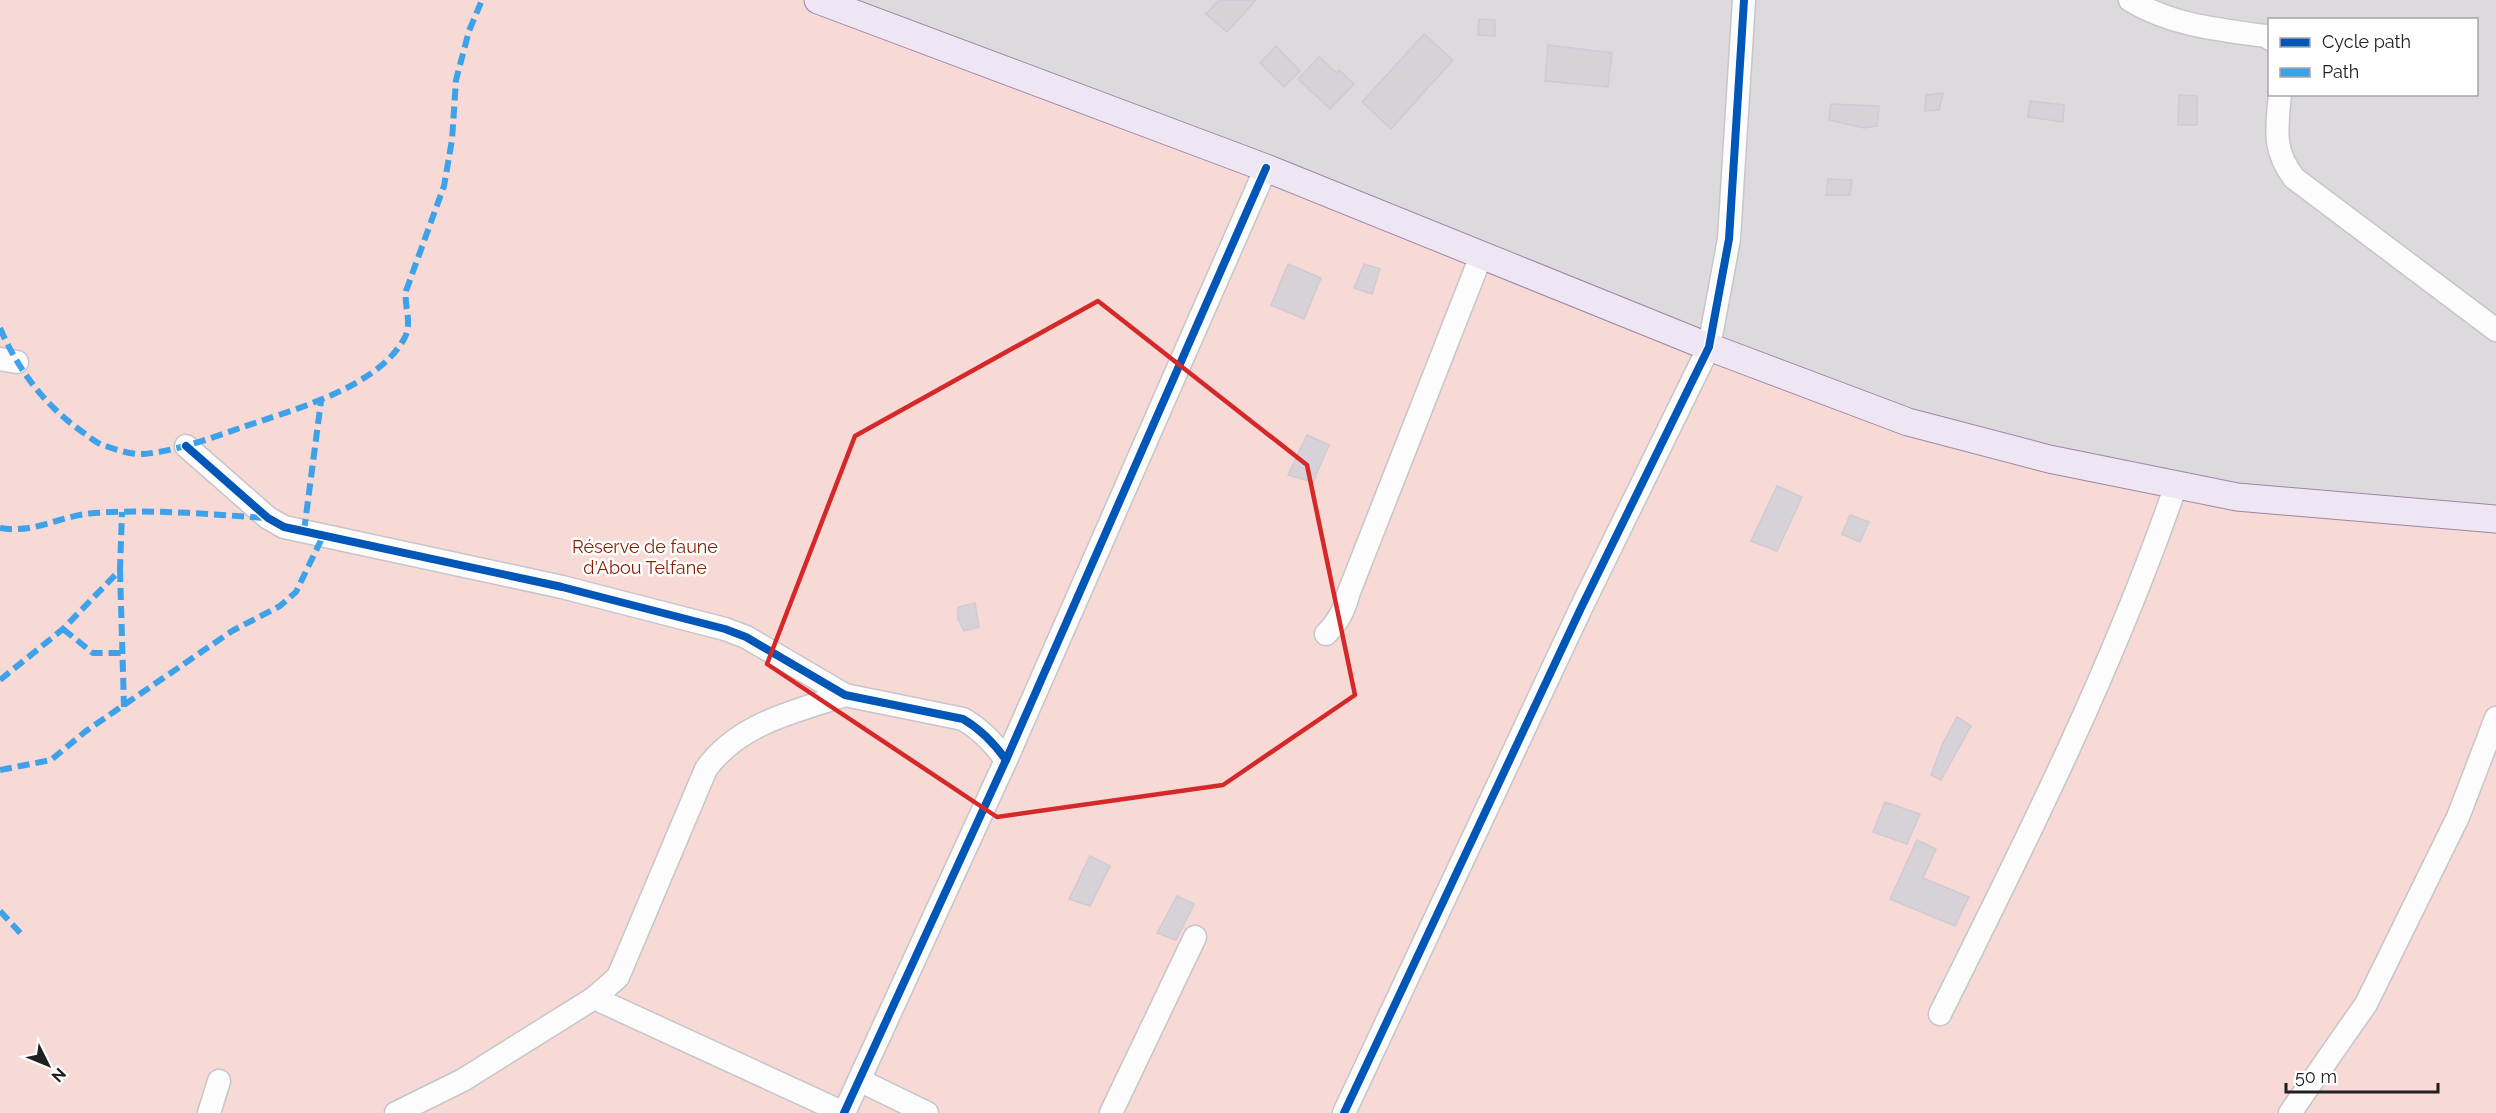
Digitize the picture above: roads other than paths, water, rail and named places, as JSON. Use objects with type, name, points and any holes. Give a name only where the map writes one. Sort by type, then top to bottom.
[{"type":"main road","points":[[818,0],[1266,168],[1481,256],[1871,410],[1908,422],[2049,459],[2237,497],[2496,519]]},
{"type":"street","points":[[1344,1113],[1575,618],[1709,346],[1729,239],[1744,0]]},
{"type":"street","points":[[2130,0],[2162,16],[2183,22],[2268,38]]},
{"type":"street","points":[[2280,96],[2276,139],[2282,162],[2294,178],[2496,330]]},
{"type":"street","points":[[594,998],[844,1113],[861,1081],[1006,760],[1266,168]]},
{"type":"street","points":[[1326,634],[1344,611],[1481,256]]},
{"type":"street","points":[[186,446],[268,518],[284,527],[562,587],[725,628],[746,637],[845,694],[963,719],[986,735],[1006,760]]},
{"type":"street","points":[[1940,1014],[2041,811],[2086,711],[2143,578],[2176,485]]},
{"type":"street","points":[[396,1113],[463,1080],[594,998],[618,977],[629,956],[706,769],[714,757],[752,727],[845,694]]},
{"type":"street","points":[[2290,1113],[2366,1004],[2458,817],[2496,718]]},
{"type":"street","points":[[1111,1113],[1195,937]]},
{"type":"street","points":[[209,1113],[219,1080]]},
{"type":"street","points":[[861,1081],[927,1113]]},
{"type":"park label","name":"Réserve de faune d'Abou Telfane","points":[[645,556]]}]
